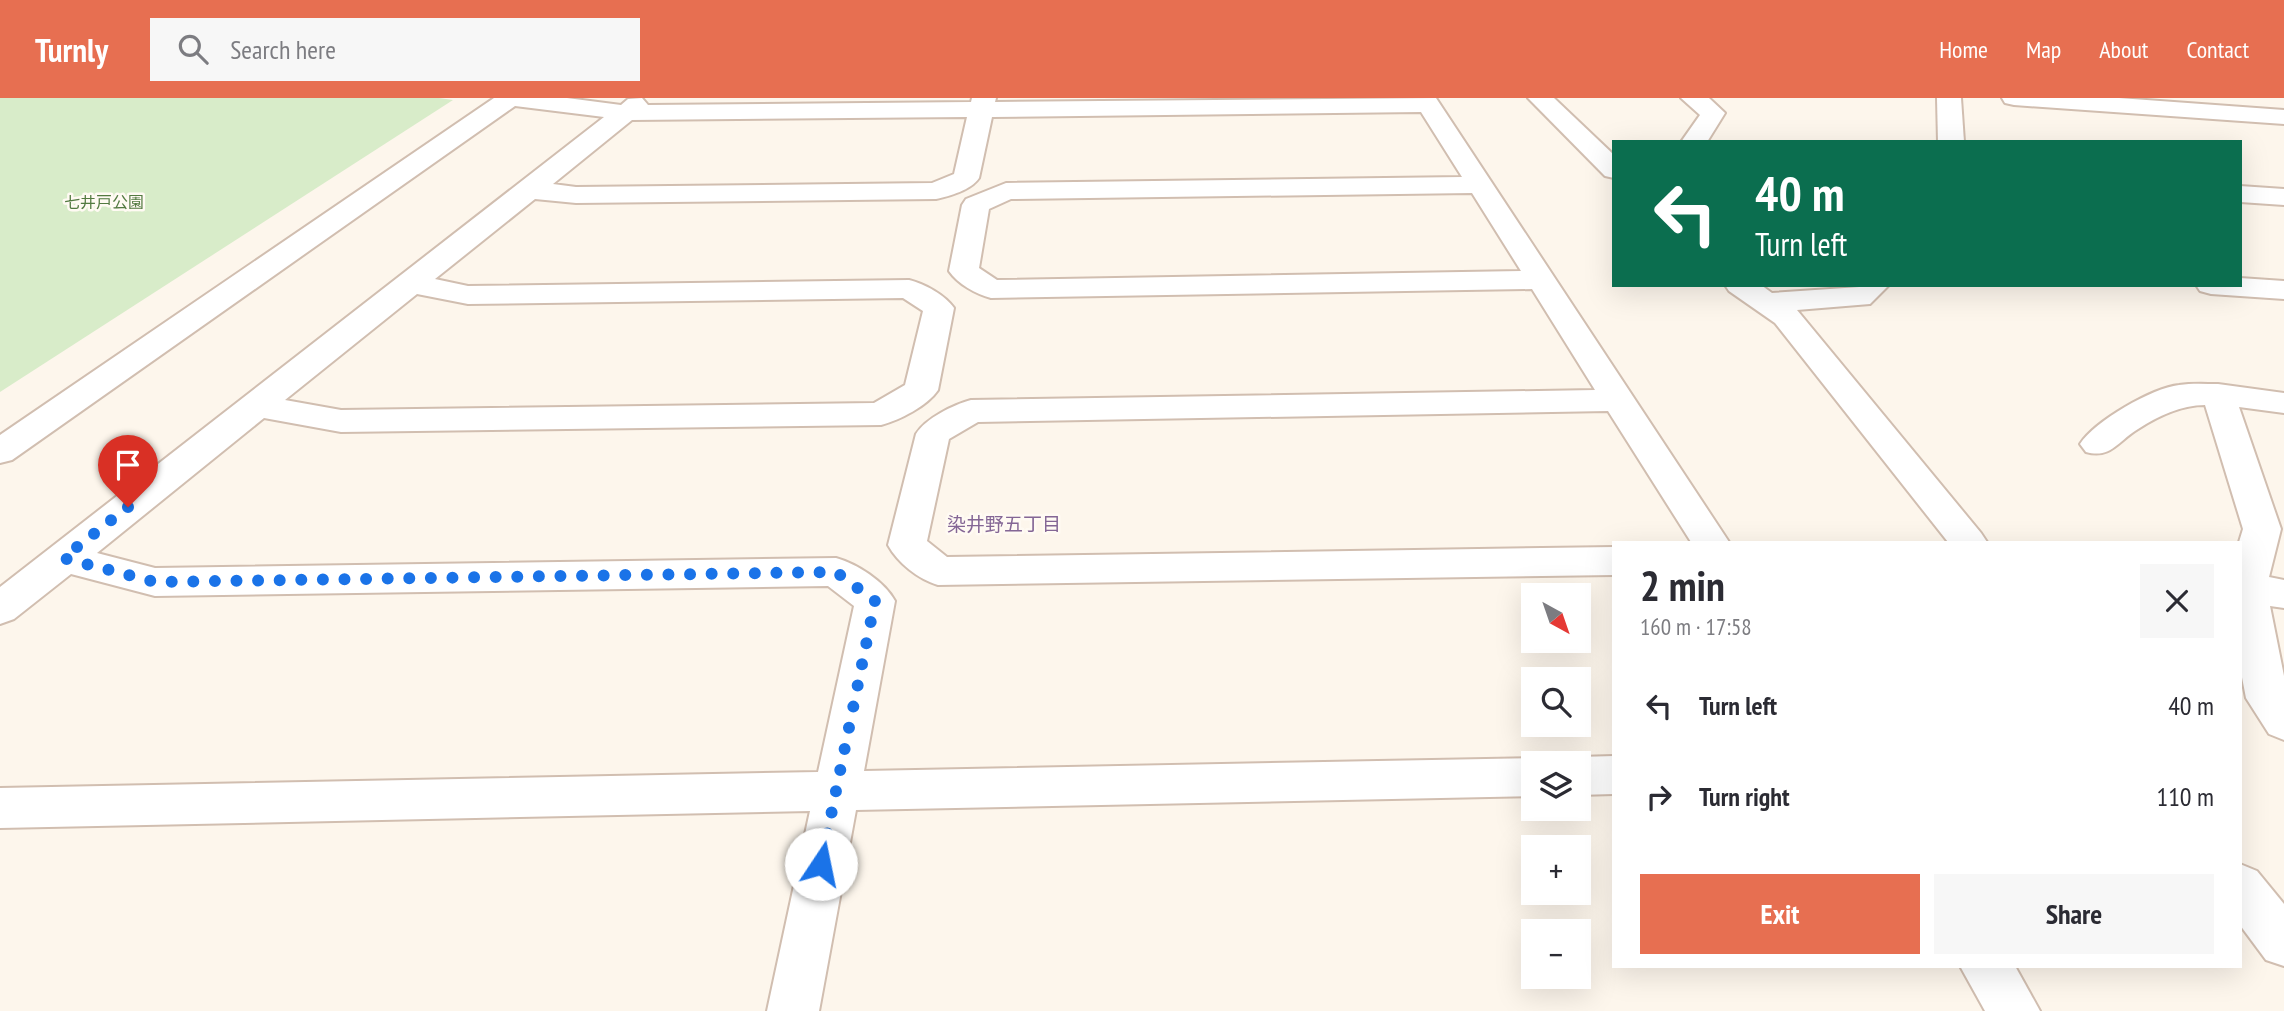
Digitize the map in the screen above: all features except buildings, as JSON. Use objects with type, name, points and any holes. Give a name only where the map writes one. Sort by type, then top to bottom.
[{"type":"street","points":[[0,453],[510,98],[635,106],[1426,101],[1709,541]]},
{"type":"street","points":[[1540,98],[1611,165]]},
{"type":"street","points":[[1693,98],[1713,113],[1695,140]]},
{"type":"street","points":[[1950,98],[1951,140]]},
{"type":"street","points":[[2014,98],[2284,117]]},
{"type":"street","points":[[530,190],[576,195],[936,191],[966,178],[983,105]]},
{"type":"street","points":[[0,609],[635,106]]},
{"type":"street","points":[[1482,186],[1006,191],[976,205],[964,271],[991,289],[1542,280]]},
{"type":"street","points":[[2242,194],[2284,197]]},
{"type":"street","points":[[257,406],[341,421],[881,414],[921,390],[939,308],[909,289],[468,295],[412,284]]},
{"type":"street","points":[[1752,294],[1859,298],[1872,287]]},
{"type":"street","points":[[2240,287],[2284,290]]},
{"type":"street","points":[[1752,294],[1786,316],[1967,541]]},
{"type":"street","points":[[2218,394],[2267,487],[2262,529],[2246,588],[2267,698],[2284,722]]},
{"type":"street","points":[[2098,444],[2124,422],[2179,395],[2218,394],[2284,403]]},
{"type":"street","points":[[1612,561],[939,571],[907,545],[933,433],[971,411],[1619,400]]},
{"type":"street","points":[[63,558],[155,582],[836,572],[875,601],[793,1011]]},
{"type":"street","points":[[2246,588],[2284,594]]},
{"type":"street","points":[[1591,776],[1612,775]]},
{"type":"street","points":[[0,808],[1521,777]]},
{"type":"street","points":[[2242,889],[2284,943]]},
{"type":"street","points":[[1987,968],[2014,1011]]},
{"type":"green space","name":"七井戸公園","points":[[0,98],[439,98],[453,100],[0,392]]},
{"type":"district","name":"染井野五丁目","points":[[1004,524]]},
{"type":"route","points":[[128,507],[63,558],[155,582],[836,572],[875,601],[821,864]]}]
